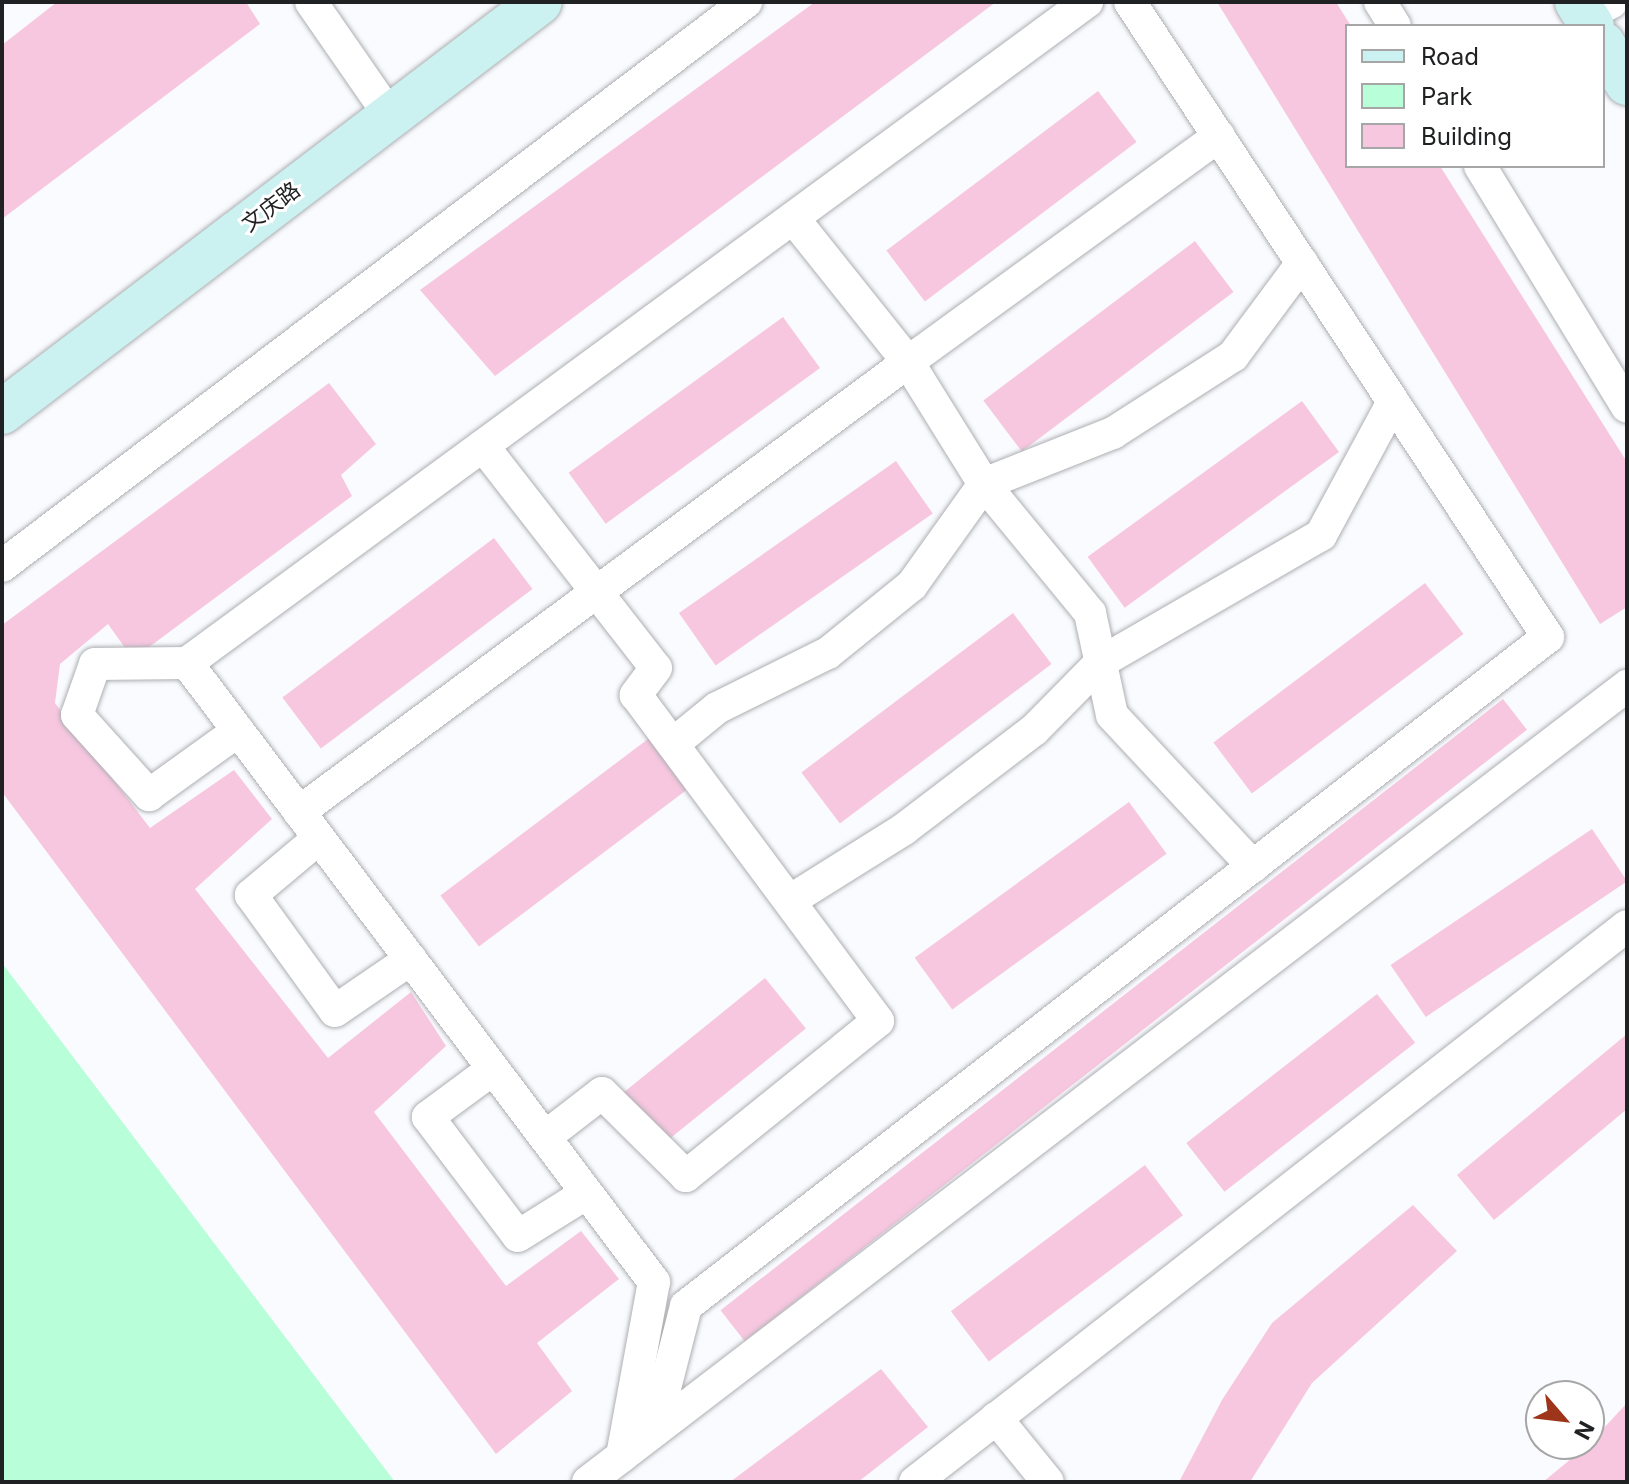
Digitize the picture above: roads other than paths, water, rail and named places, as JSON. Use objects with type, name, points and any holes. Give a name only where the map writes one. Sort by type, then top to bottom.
[{"type":"street","points":[[311,2],[390,116]]},
{"type":"street","name":"文庆路","points":[[2,412],[540,2]]},
{"type":"street","points":[[2,566],[746,2]]},
{"type":"street","points":[[238,731],[149,795],[77,715],[95,664],[187,663],[1087,2]]},
{"type":"street","points":[[654,1431],[686,1306],[1548,637],[1130,2]]},
{"type":"street","points":[[1380,2],[1394,24]]},
{"type":"street","points":[[1605,40],[1627,83]]},
{"type":"street","points":[[299,812],[1219,136]]},
{"type":"street","points":[[1481,168],[1627,407]]},
{"type":"street","points":[[793,218],[908,362],[984,484],[1090,613],[1112,715],[1253,866]]},
{"type":"street","points":[[673,744],[717,708],[828,653],[912,585],[984,484],[1113,433],[1233,356],[1302,263]]},
{"type":"street","points":[[791,900],[904,829],[1034,730],[1101,662],[1321,535],[1393,402]]},
{"type":"street","points":[[483,446],[656,668],[636,695],[878,1021],[686,1176],[602,1093],[545,1137]]},
{"type":"street","points":[[187,663],[654,1282],[622,1456]]},
{"type":"street","points":[[588,1482],[1627,686]]},
{"type":"street","points":[[319,838],[251,895],[335,1011],[411,959]]},
{"type":"street","points":[[915,1482],[1627,926]]},
{"type":"street","points":[[493,1069],[428,1117],[518,1236],[587,1193]]},
{"type":"street","points":[[996,1418],[1048,1482]]}]
